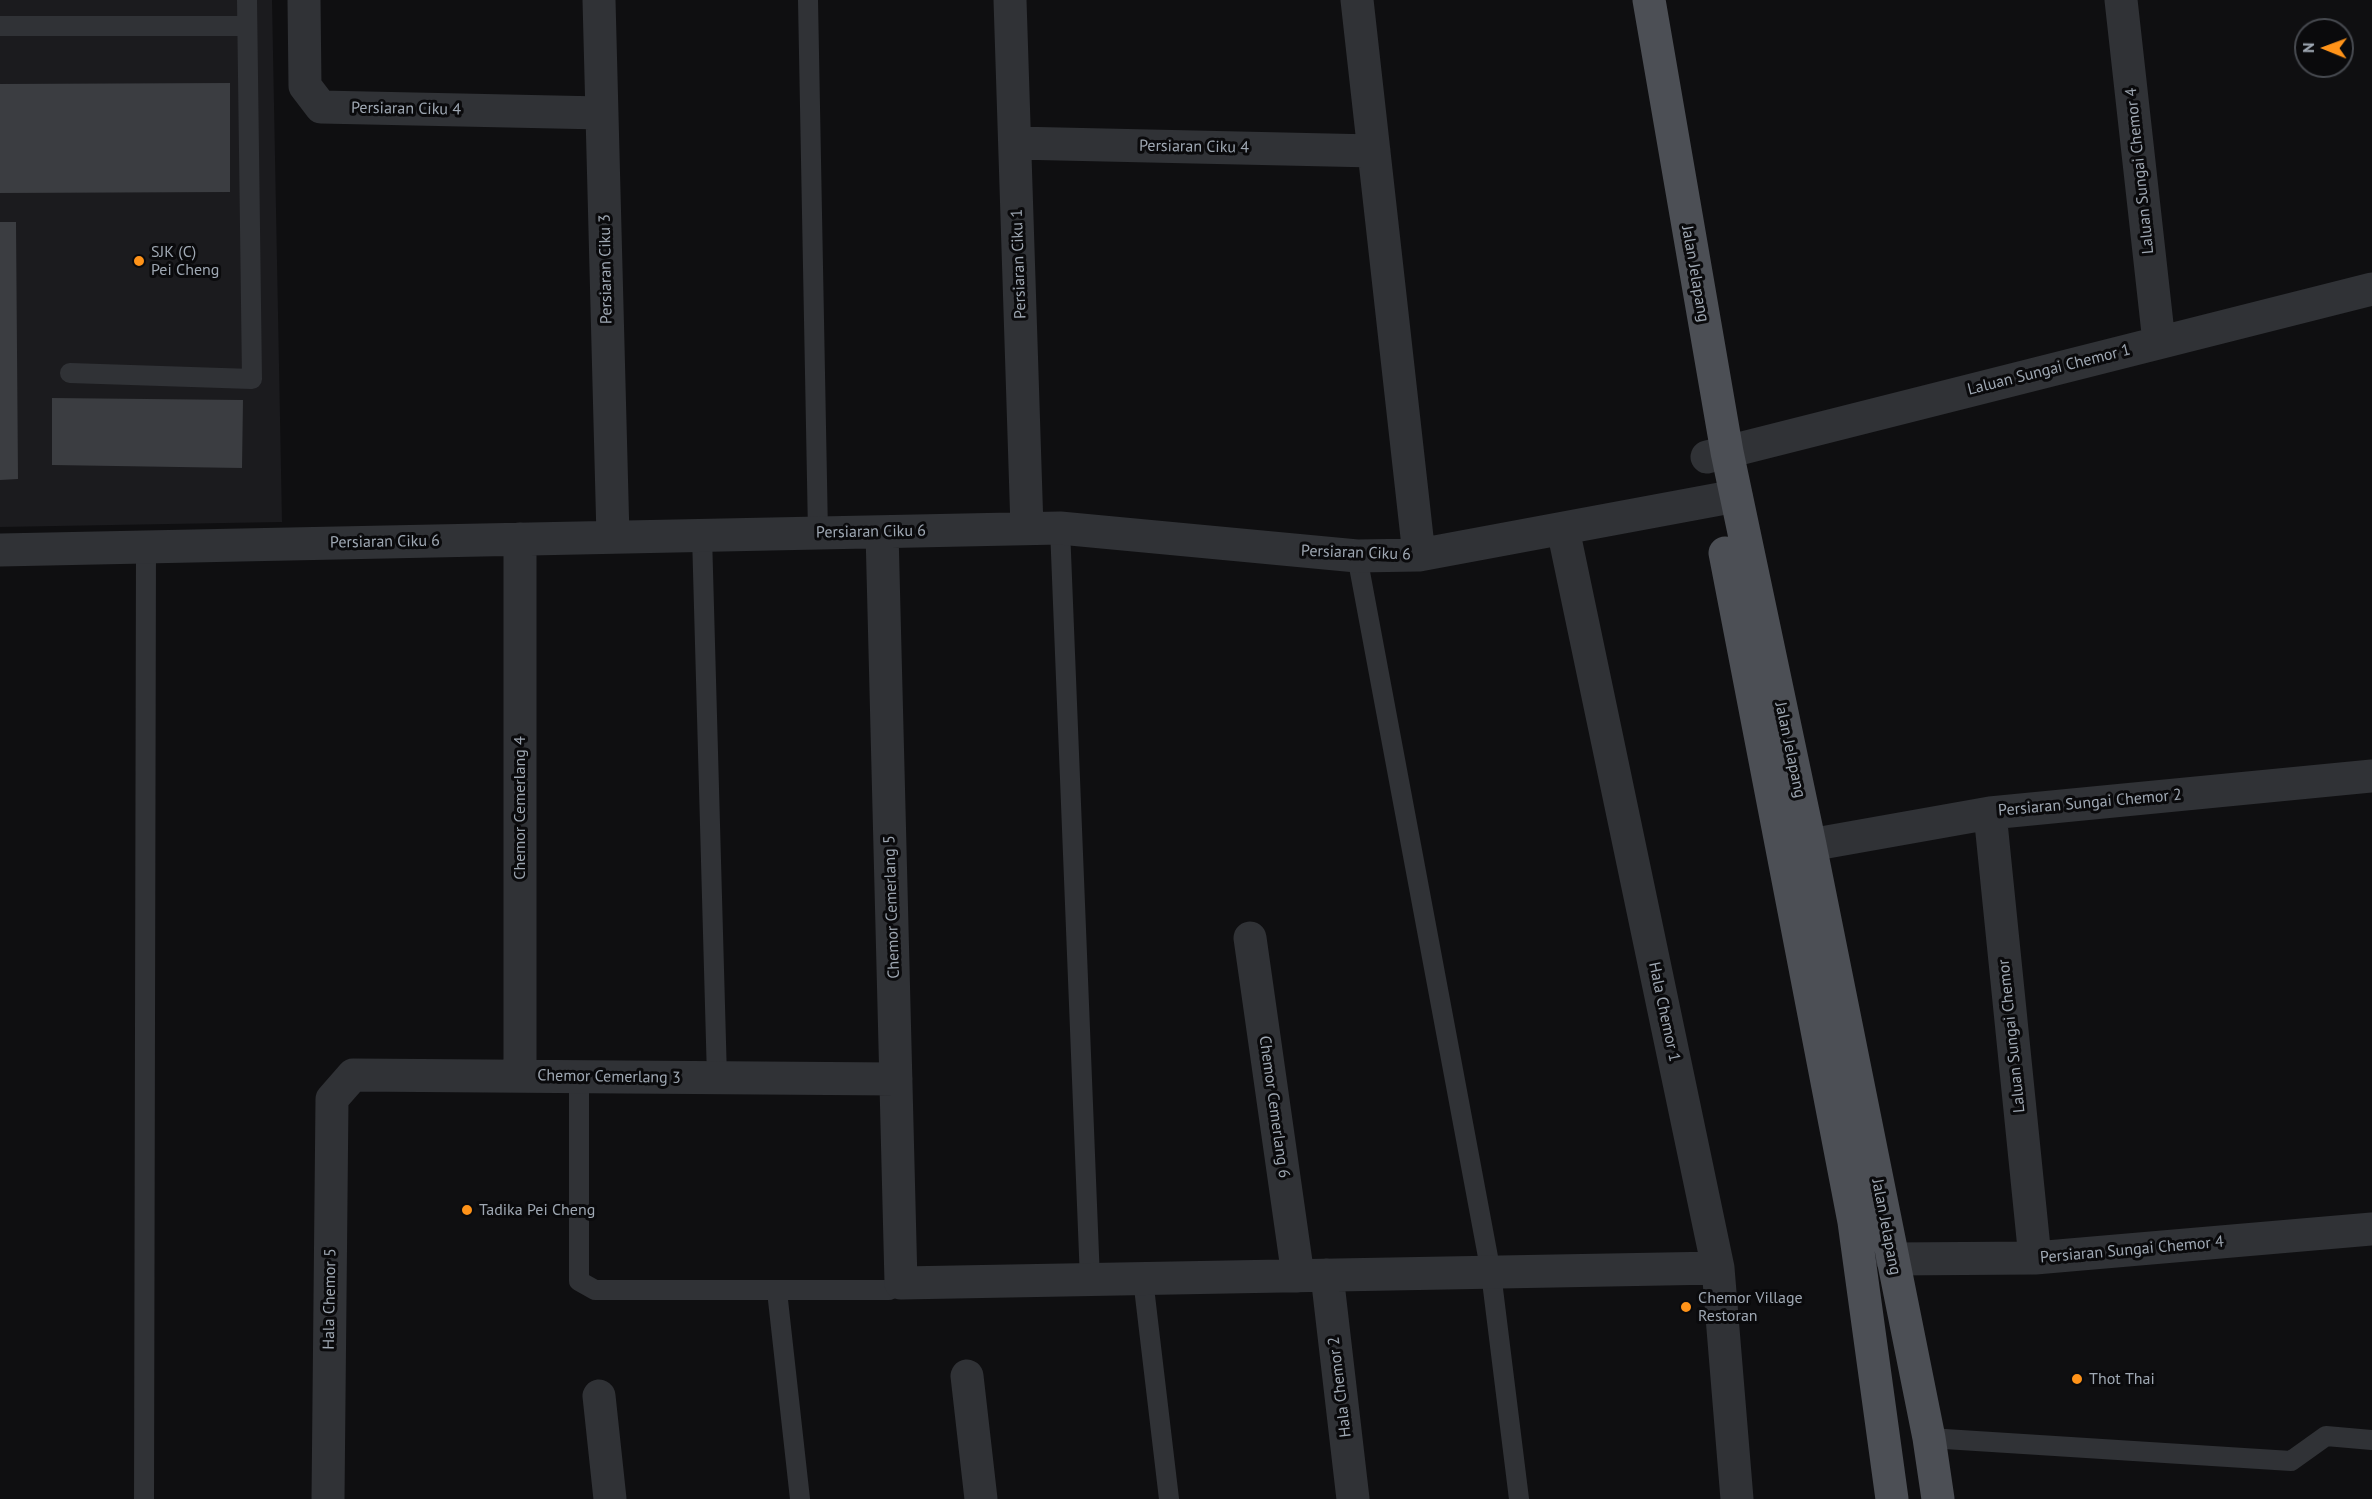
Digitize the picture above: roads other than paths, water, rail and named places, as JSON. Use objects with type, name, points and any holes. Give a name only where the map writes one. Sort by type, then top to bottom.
[{"type":"main road","name":"Jalan Jelapang","points":[[1628,0],[1717,454],[1854,1222],[1892,1499]]},
{"type":"main road","name":"Jalan Jelapang","points":[[1649,0],[1717,454]]},
{"type":"main road","name":"Jalan Jelapang","points":[[1725,498],[1810,845],[1929,1438],[1938,1499]]},
{"type":"street","name":"Persiaran Ciku 4","points":[[304,0],[305,86],[321,107],[602,113]]},
{"type":"street","name":"Persiaran Ciku 3","points":[[599,0],[613,537]]},
{"type":"street","name":"Persiaran Ciku 1","points":[[1010,0],[1028,528]]},
{"type":"street","points":[[1357,0],[1419,555]]},
{"type":"street","name":"Laluan Sungai Chemor 4","points":[[2121,0],[2159,342]]},
{"type":"street","name":"Persiaran Ciku 4","points":[[1015,143],[1374,151]]},
{"type":"street","name":"Laluan Sungai Chemor 1","points":[[1717,454],[2372,289]]},
{"type":"street","name":"Persiaran Ciku 6","points":[[0,550],[1060,528],[1358,556],[1419,555],[1725,498]]},
{"type":"street","name":"Hala Chemor 1","points":[[1563,529],[1718,1268],[1737,1499]]},
{"type":"street","name":"Chemor Cemerlang 5","points":[[882,532],[901,1283]]},
{"type":"street","name":"Chemor Cemerlang 4","points":[[520,539],[520,1076]]},
{"type":"street","name":"Persiaran Sungai Chemor 2","points":[[1810,845],[1990,813],[2372,776]]},
{"type":"street","name":"Laluan Sungai Chemor","points":[[1990,813],[2035,1258]]},
{"type":"street","name":"Chemor Cemerlang 6","points":[[1250,938],[1313,1276]]},
{"type":"street","name":"Chemor Cemerlang 3","points":[[332,1099],[353,1075],[896,1080]]},
{"type":"street","name":"Hala Chemor 5","points":[[328,1499],[332,1099]]},
{"type":"street","name":"Persiaran Sungai Chemor 4","points":[[1892,1259],[2035,1258],[2372,1229]]},
{"type":"street","points":[[901,1283],[1718,1268]]},
{"type":"street","name":"Hala Chemor 2","points":[[1313,1276],[1353,1499]]},
{"type":"street","points":[[967,1376],[981,1499]]},
{"type":"street","points":[[600,1396],[610,1499]]},
{"type":"lane","points":[[70,373],[252,379],[247,0]]},
{"type":"lane","points":[[808,0],[818,533]]},
{"type":"lane","points":[[0,26],[247,26]]},
{"type":"lane","points":[[1060,528],[1090,1280]]},
{"type":"lane","points":[[702,535],[717,1078]]},
{"type":"lane","points":[[144,1499],[146,547]]},
{"type":"lane","points":[[1358,556],[1491,1273],[1519,1499]]},
{"type":"lane","points":[[579,1077],[579,1281],[595,1290],[889,1290],[901,1283]]},
{"type":"lane","points":[[1143,1279],[1169,1499]]},
{"type":"lane","points":[[777,1291],[800,1499]]},
{"type":"lane","points":[[1929,1438],[2291,1461],[2326,1436],[2372,1440]]},
{"type":"place","name":"SJK (C) Pei Cheng","points":[[139,261]]},
{"type":"place","name":"Tadika Pei Cheng","points":[[467,1210]]},
{"type":"place","name":"Chemor Village Restoran","points":[[1686,1307]]},
{"type":"place","name":"Thot Thai","points":[[2077,1379]]}]
